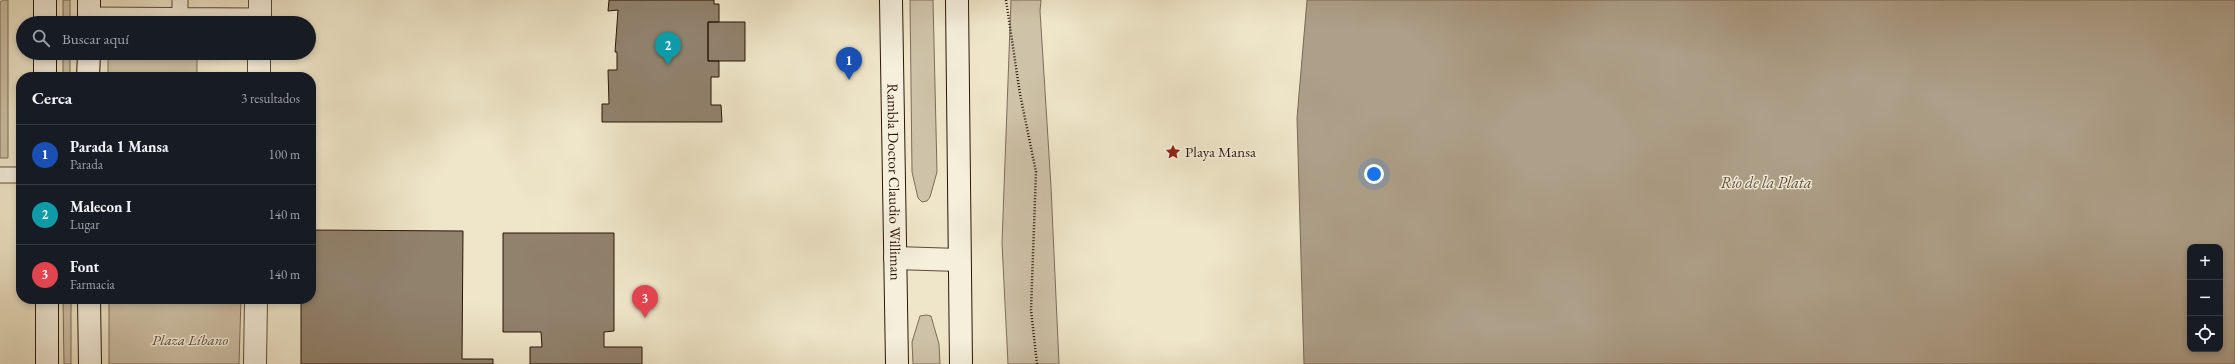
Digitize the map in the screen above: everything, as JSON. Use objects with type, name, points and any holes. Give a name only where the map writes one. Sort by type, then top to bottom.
[{"type":"main road","points":[[45,0],[45,16]]},
{"type":"main road","name":"Rambla Doctor Claudio Williman","points":[[891,0],[897,364]]},
{"type":"main road","points":[[957,0],[961,364]]},
{"type":"main road","points":[[45,60],[45,72]]},
{"type":"main road","points":[[88,72],[89,60]]},
{"type":"main road","points":[[259,60],[259,72]]},
{"type":"main road","points":[[895,258],[960,260]]},
{"type":"main road","points":[[47,304],[47,364]]},
{"type":"main road","points":[[89,304],[90,364]]},
{"type":"main road","points":[[254,364],[256,304]]},
{"type":"lane","points":[[89,13],[180,7],[260,13]]},
{"type":"lane","points":[[0,175],[16,175]]},
{"type":"path","points":[[1006,0],[1020,94],[1036,172],[1031,310],[1037,364]]},
{"type":"green space","points":[[8,0],[8,158],[0,158],[0,2]]},
{"type":"green space","points":[[63,0],[70,0],[70,16],[63,16]]},
{"type":"green space","points":[[910,0],[933,0],[937,172],[930,197],[927,201],[922,202],[918,198],[912,172]]},
{"type":"green space","points":[[1011,0],[1041,0],[1040,11],[1051,187],[1059,364],[1008,364],[1002,243]]},
{"type":"green space","points":[[63,60],[70,60],[70,72],[63,72]]},
{"type":"green space","points":[[108,60],[197,60],[197,72],[108,72]]},
{"type":"green space","points":[[63,304],[71,304],[71,364],[64,364]]},
{"type":"green space","name":"Plaza Líbano","points":[[109,304],[241,304],[239,364],[109,364]]},
{"type":"green space","points":[[920,316],[931,316],[939,344],[940,364],[913,364],[912,342]]},
{"type":"water","name":"Río de la Plata","points":[[1307,0],[2235,0],[2235,364],[1304,364],[1297,118]]},
{"type":"building","points":[[609,0],[714,0],[714,4],[719,4],[719,22],[708,22],[708,61],[719,61],[719,77],[711,77],[711,105],[721,105],[722,122],[602,122],[602,104],[609,104],[608,70],[617,70],[617,52],[615,52],[618,10],[608,11]]},
{"type":"building","points":[[708,22],[745,22],[745,61],[708,61]]},
{"type":"building","points":[[316,230],[463,231],[462,359],[493,359],[493,364],[301,364],[301,304],[316,304]]},
{"type":"building","points":[[503,233],[614,233],[614,331],[604,332],[604,347],[642,347],[642,364],[530,364],[530,347],[542,347],[541,332],[503,332]]},
{"type":"place","name":"Malecon I","points":[[668,65]]},
{"type":"place","name":"Parada 1 Mansa","points":[[849,80]]},
{"type":"place","name":"Playa Mansa","points":[[1173,152]]},
{"type":"place","name":"Font","points":[[645,318]]}]
